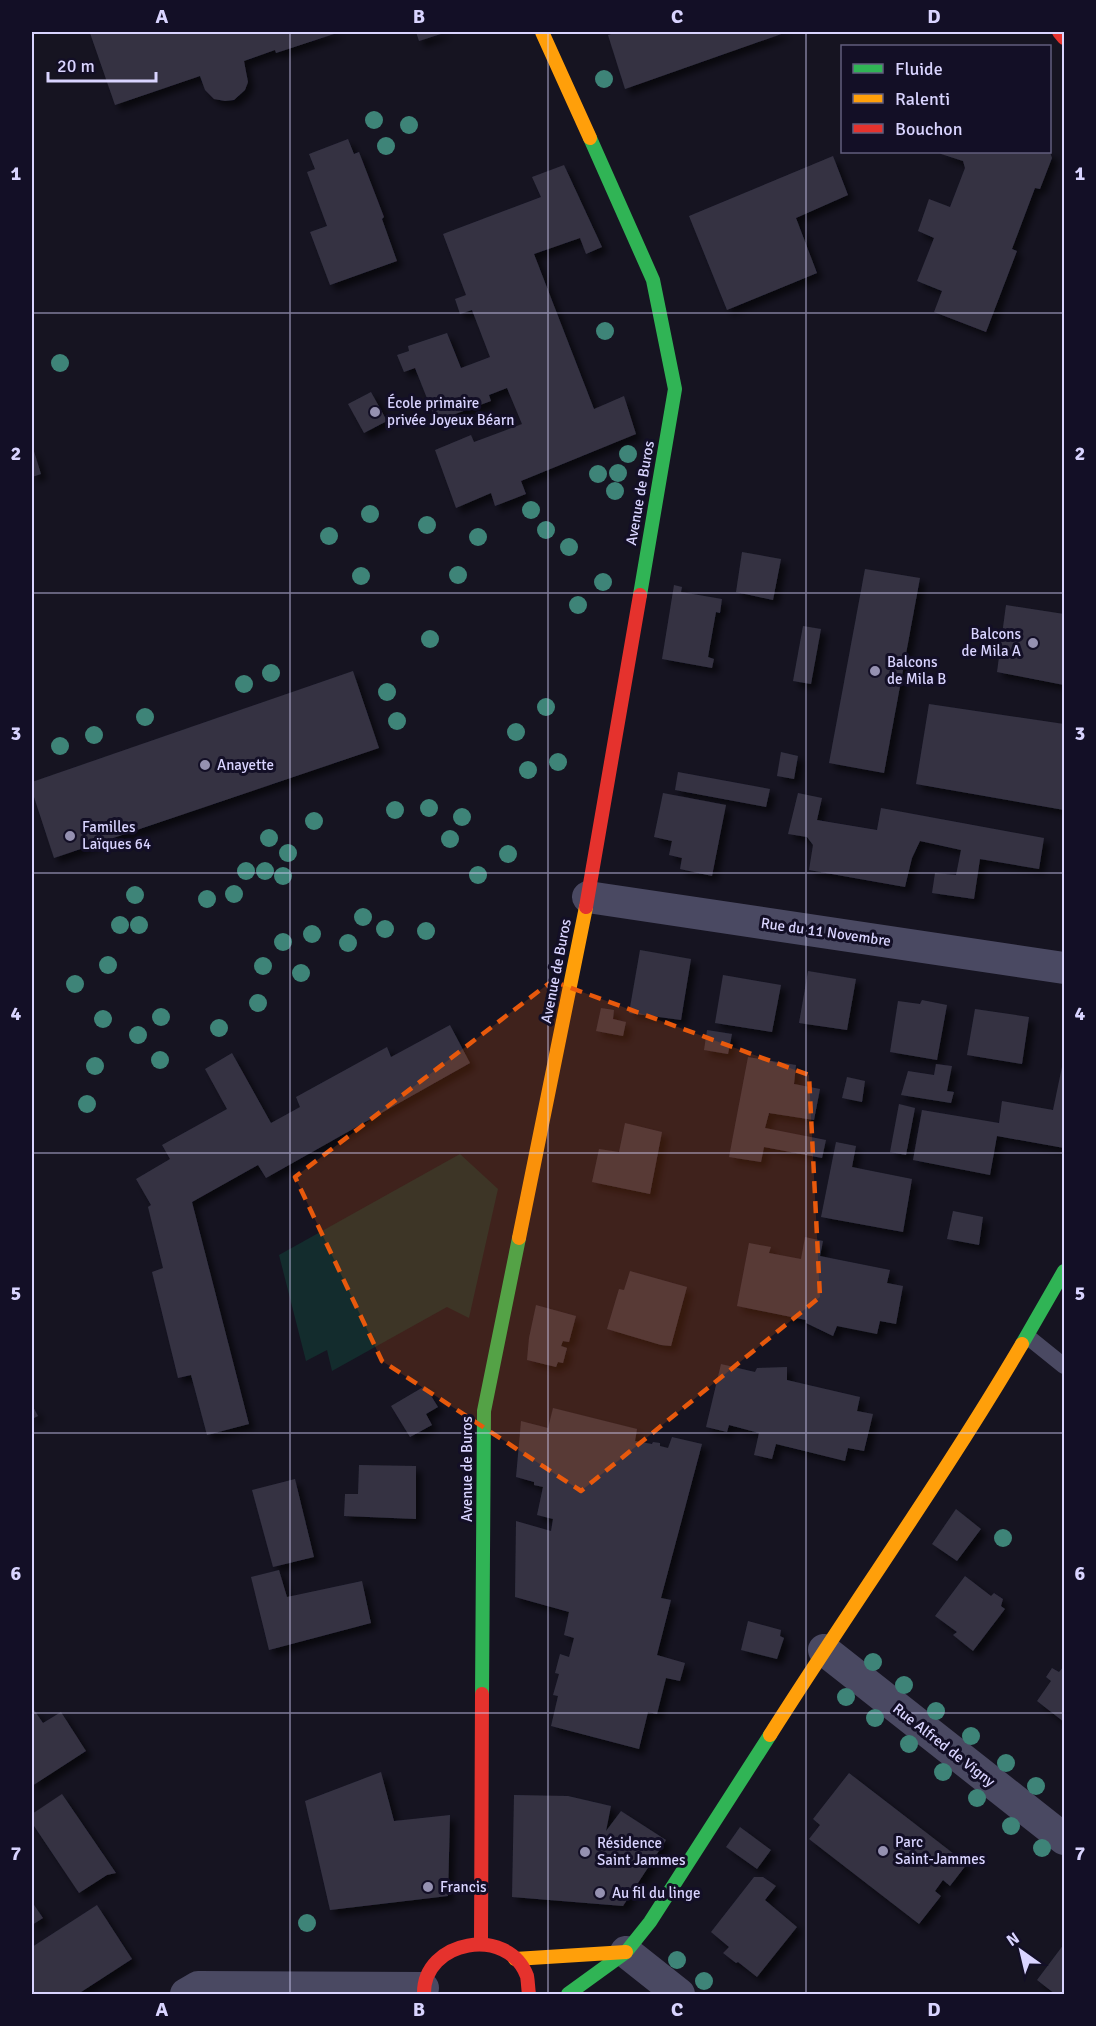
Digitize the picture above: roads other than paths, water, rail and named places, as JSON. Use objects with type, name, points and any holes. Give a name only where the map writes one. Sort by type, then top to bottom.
[{"type":"street","name":"Avenue de Buros","points":[[481,1943],[484,1411],[588,897],[675,389],[653,279],[542,32]]},
{"type":"street","points":[[1059,32],[1065,38]]},
{"type":"street","name":"Rue du 11 Novembre","points":[[588,897],[1065,968]]},
{"type":"street","points":[[568,1995],[626,1953],[650,1922],[1028,1337],[1065,1271]]},
{"type":"street","name":"Rue Alfred de Vigny","points":[[824,1650],[1065,1839]]},
{"type":"street","points":[[186,1995],[198,1987],[424,1991],[428,1975],[436,1961],[449,1950],[464,1944],[481,1943],[493,1945],[515,1959],[525,1972],[529,1995]]},
{"type":"street","points":[[515,1959],[626,1953],[679,1995]]},
{"type":"lane","points":[[1028,1337],[1065,1366]]},
{"type":"place","name":"École primaire privée Joyeux Béarn","points":[[375,412]]},
{"type":"place","name":"Balcons de Mila A","points":[[1033,643]]},
{"type":"place","name":"Balcons de Mila B","points":[[875,671]]},
{"type":"place","name":"Anayette","points":[[205,765]]},
{"type":"place","name":"Familles Laïques 64","points":[[70,836]]},
{"type":"place","name":"Parc Saint-Jammes","points":[[883,1851]]},
{"type":"place","name":"Résidence Saint Jammes","points":[[585,1852]]},
{"type":"place","name":"Francis","points":[[428,1887]]},
{"type":"place","name":"Au fil du linge","points":[[600,1893]]}]
